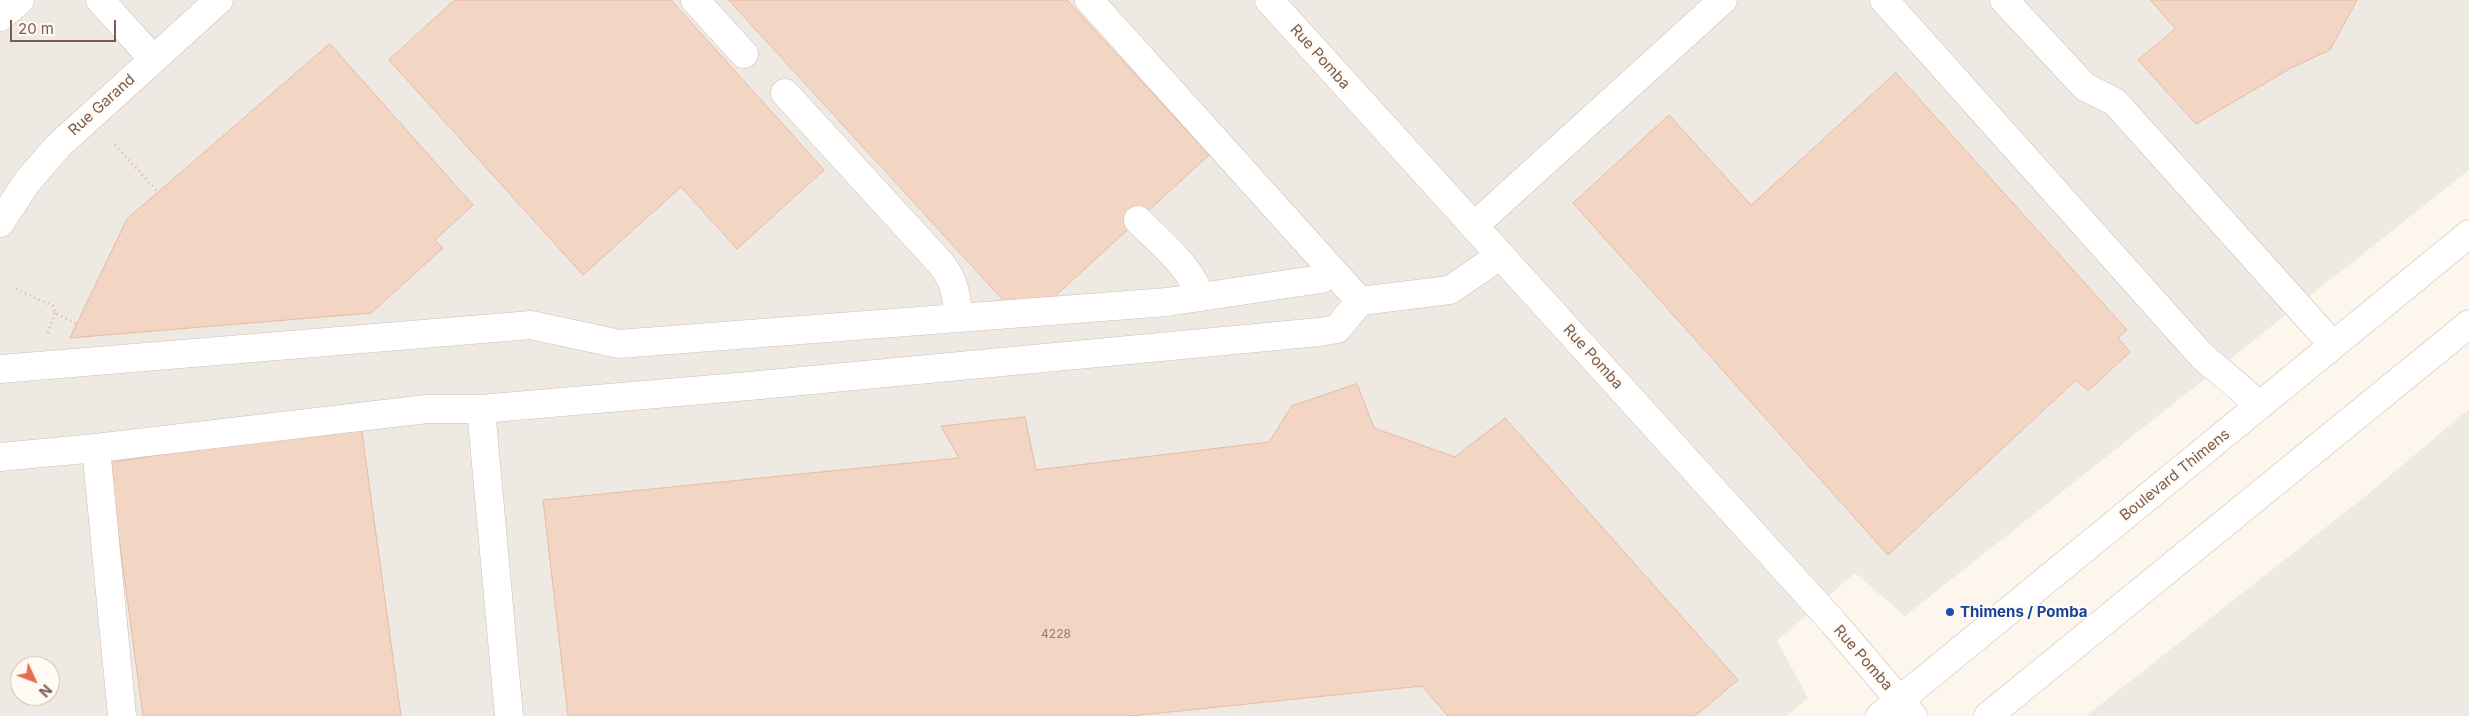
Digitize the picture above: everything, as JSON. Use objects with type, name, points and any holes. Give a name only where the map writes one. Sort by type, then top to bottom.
[{"type":"street","points":[[0,17],[20,0]]},
{"type":"street","points":[[100,0],[153,58]]},
{"type":"street","name":"Rue Garand","points":[[0,223],[27,182],[58,146],[219,0]]},
{"type":"street","points":[[694,0],[744,54]]},
{"type":"street","points":[[1089,0],[1360,301]]},
{"type":"street","name":"Rue Pomba","points":[[1269,0],[1833,622],[1897,711]]},
{"type":"street","points":[[1474,226],[1723,0]]},
{"type":"street","points":[[1884,0],[2202,356],[2243,388],[2258,406]]},
{"type":"street","points":[[2004,0],[2085,87],[2115,102],[2333,345]]},
{"type":"street","points":[[785,93],[943,266],[952,280],[956,293],[958,318]]},
{"type":"street","points":[[1138,220],[1188,273],[1198,288],[1200,297]]},
{"type":"street","name":"Boulevard Thimens","points":[[1897,711],[2258,406],[2469,234]]},
{"type":"street","points":[[0,457],[96,448],[119,443],[428,409],[481,409],[1319,332],[1337,329],[1360,301],[1450,290],[1501,255]]},
{"type":"street","points":[[0,369],[531,325],[618,344],[1167,302],[1321,279],[1333,271]]},
{"type":"street","points":[[1988,716],[2469,324]]},
{"type":"street","points":[[481,409],[509,716]]},
{"type":"street","points":[[96,448],[122,716]]},
{"type":"path","points":[[115,145],[158,192]]},
{"type":"path","points":[[16,289],[53,306],[55,313],[77,324]]},
{"type":"shaded area","points":[[0,0],[2469,0],[2469,170],[1905,616],[1855,573],[1777,641],[1808,698],[1787,716],[0,716]]},
{"type":"shaded area","points":[[2469,409],[2469,716],[2086,716],[2367,495]]},
{"type":"building","points":[[455,0],[671,0],[824,170],[737,249],[681,187],[583,275],[389,60]]},
{"type":"building","points":[[729,0],[1067,0],[1209,155],[1052,299],[1008,305]]},
{"type":"building","points":[[2151,0],[2357,0],[2330,50],[2291,68],[2196,124],[2138,60],[2175,29]]},
{"type":"building","points":[[330,44],[473,205],[435,240],[443,248],[371,313],[70,338],[127,219]]},
{"type":"building","points":[[1896,73],[2127,330],[2118,338],[2130,352],[2088,391],[2076,380],[1888,555],[1573,203],[1669,115],[1751,205]]},
{"type":"building","points":[[1357,384],[1374,428],[1455,457],[1505,418],[1738,680],[1695,716],[1448,716],[1422,686],[1131,716],[568,716],[543,500],[959,458],[941,426],[1025,417],[1036,470],[1269,442],[1292,406]]},
{"type":"building","points":[[361,425],[401,716],[143,716],[109,463]]},
{"type":"place","name":"Thimens / Pomba","points":[[1950,612]]}]
